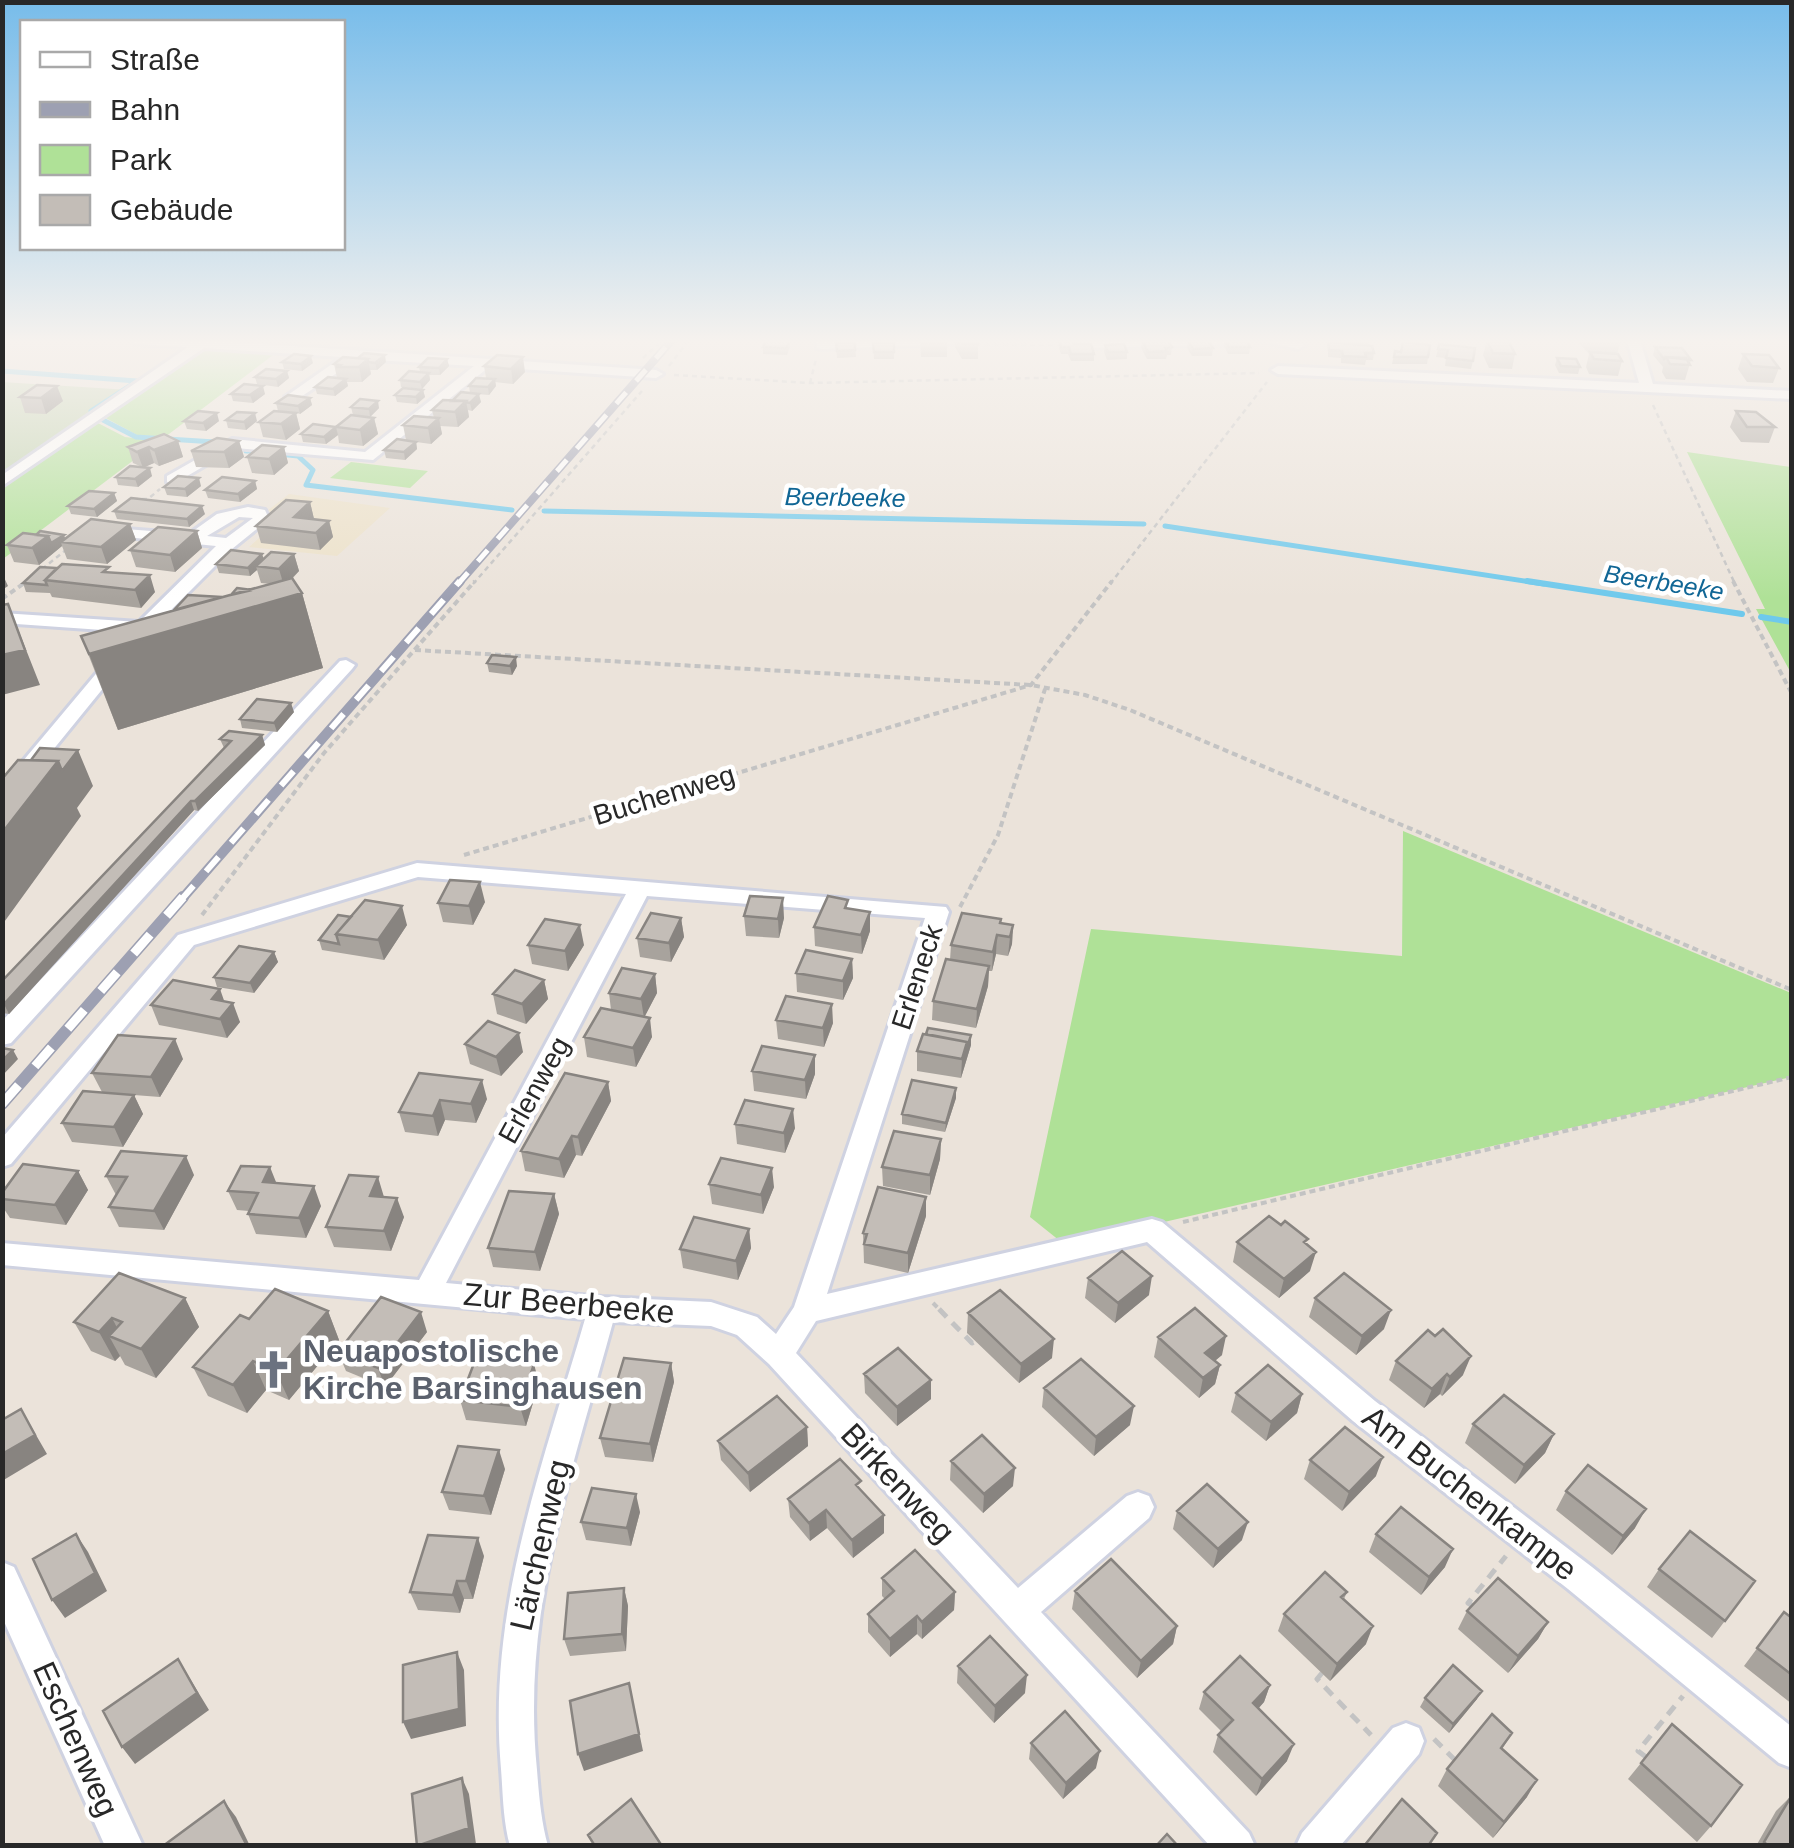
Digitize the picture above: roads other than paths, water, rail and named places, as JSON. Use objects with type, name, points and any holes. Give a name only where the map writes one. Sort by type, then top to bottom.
[{"type":"street","points":[[2,482],[83,426]]},
{"type":"street","points":[[172,479],[232,443],[368,456],[404,426]]},
{"type":"street","points":[[4,796],[144,627],[226,546],[262,519],[259,513],[237,510],[223,514],[192,539]]},
{"type":"street","points":[[94,529],[221,542],[226,546]]},
{"type":"street","points":[[2,618],[164,628]]},
{"type":"street","points":[[2,1037],[346,665]]},
{"type":"street","points":[[93,689],[130,679]]},
{"type":"street","name":"Erleneck","points":[[2,1157],[186,940],[416,870],[938,912],[808,1312]]},
{"type":"street","name":"Erlenweg","points":[[428,1290],[640,888]]},
{"type":"street","name":"Am Buchenkampe","points":[[808,1312],[1152,1230],[1364,1412],[1792,1750]]},
{"type":"street","name":"Zur Beerbeeke","points":[[2,1254],[428,1290],[602,1309],[711,1314],[747,1326],[779,1355]]},
{"type":"street","name":"Lärchenweg","points":[[529,1846],[514,1729],[516,1645],[530,1567],[602,1309]]},
{"type":"street","points":[[779,1355],[808,1312]]},
{"type":"street","name":"Birkenweg","points":[[779,1355],[1236,1846]]},
{"type":"street","points":[[1016,1611],[1138,1507]]},
{"type":"street","name":"Eschenweg","points":[[2,1578],[124,1846]]},
{"type":"street","points":[[1315,1846],[1399,1749]]},
{"type":"waterway","name":"Beerbeeke","points":[[115,426],[136,437],[215,442]]},
{"type":"waterway","name":"Beerbeeke","points":[[246,451],[261,451]]},
{"type":"waterway","name":"Beerbeeke","points":[[278,454],[298,456],[313,470],[306,485],[512,510]]},
{"type":"waterway","name":"Beerbeeke","points":[[544,511],[1144,524]]},
{"type":"waterway","name":"Beerbeeke","points":[[1165,526],[1544,584]]},
{"type":"waterway","name":"Beerbeeke","points":[[1527,581],[1742,614]]},
{"type":"waterway","name":"Beerbeeke","points":[[1761,617],[1792,622]]},
{"type":"railway","points":[[458,584],[596,426]]},
{"type":"railway","points":[[181,900],[460,581]]},
{"type":"railway","points":[[2,1104],[183,897]]},
{"type":"place","name":"Neuapostolische Kirche Barsinghausen","points":[[273,1369]]}]
